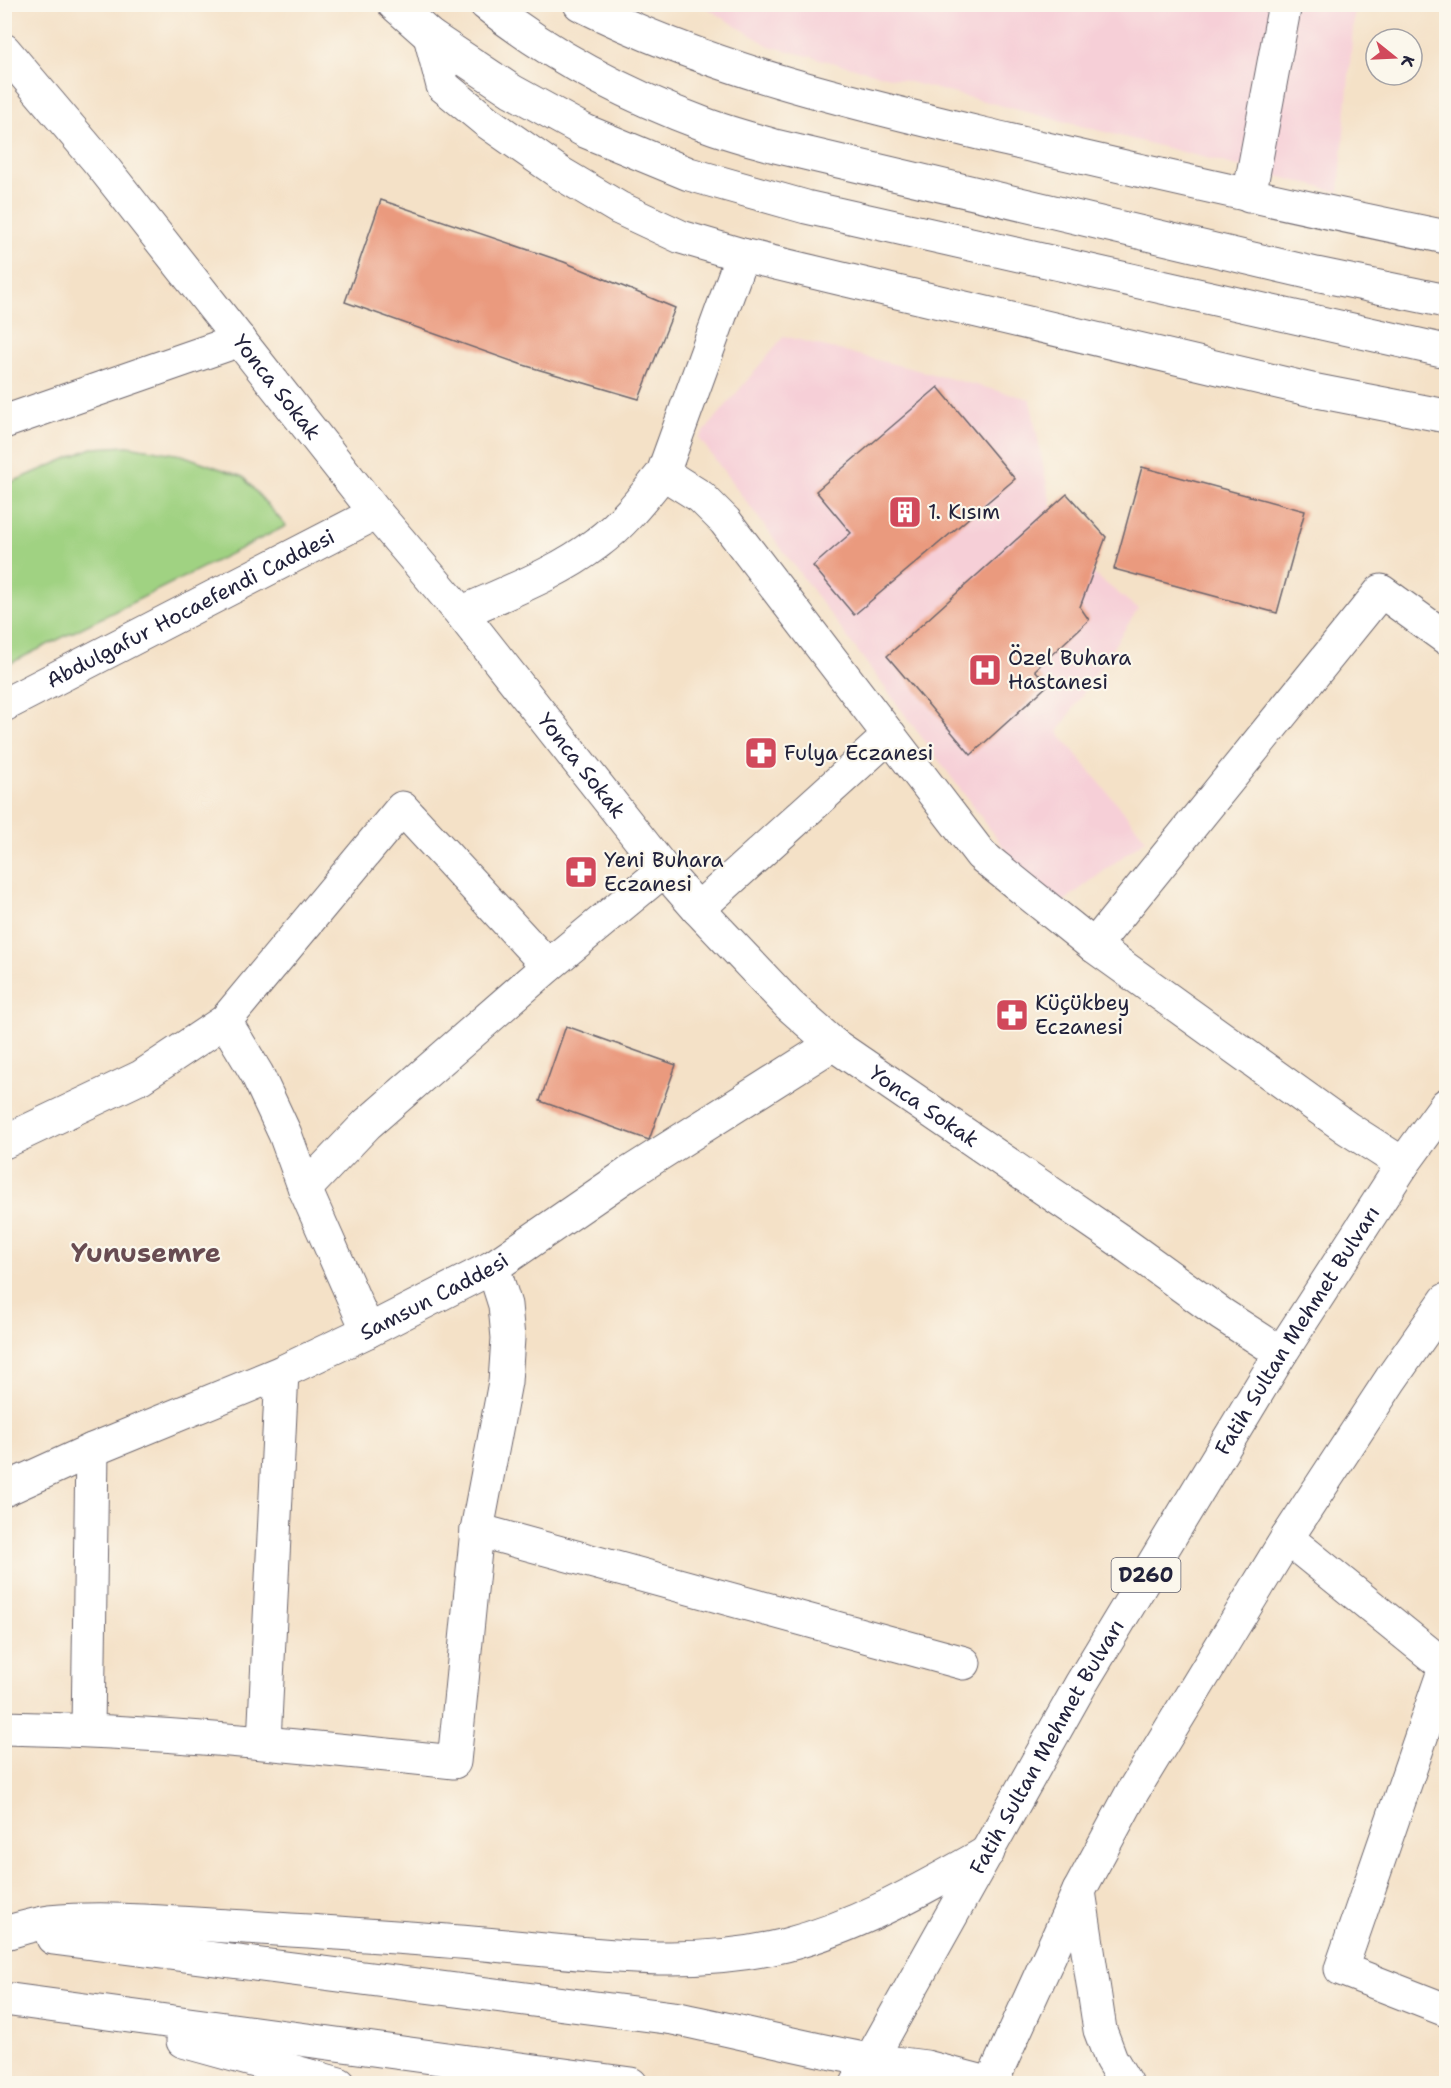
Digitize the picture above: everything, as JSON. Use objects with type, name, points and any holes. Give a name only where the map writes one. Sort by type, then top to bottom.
[{"type":"main road","points":[[394,4],[430,36],[512,91],[585,131],[689,174],[806,207],[1446,351]]},
{"type":"main road","points":[[486,4],[511,24],[571,63],[635,96],[705,125],[775,146],[1316,274],[1446,302]]},
{"type":"main road","points":[[580,4],[677,46],[823,95],[1249,196],[1446,237]]},
{"type":"main road","points":[[1249,196],[1285,4]]},
{"type":"main road","points":[[430,36],[443,86],[487,122],[560,173],[619,208],[681,237],[742,255],[1312,390],[1446,416]]},
{"type":"main road","name":"Yonca Sokak","points":[[4,50],[99,162],[376,513],[461,612],[664,870],[789,1005],[833,1044],[1119,1240],[1221,1314],[1281,1353]]},
{"type":"main road","points":[[461,612],[545,575],[596,544],[629,515],[663,473],[742,255]]},
{"type":"main road","points":[[4,422],[240,340]]},
{"type":"main road","points":[[663,473],[701,497],[725,521],[981,855],[1094,945],[1347,1128],[1403,1164]]},
{"type":"main road","name":"Abdulgafur Hocaefendi Caddesi","points":[[4,705],[376,513]]},
{"type":"main road","points":[[1094,945],[1381,591],[1446,638]]},
{"type":"main road","points":[[698,909],[890,735]]},
{"type":"main road","points":[[4,1142],[141,1077],[225,1021],[402,808],[548,966]]},
{"type":"main road","points":[[304,1189],[367,1124],[548,966],[664,870]]},
{"type":"main road","points":[[225,1021],[257,1074],[285,1134],[304,1189],[368,1331]]},
{"type":"main road","name":"Samsun Caddesi","points":[[4,1490],[92,1450],[282,1372],[368,1331],[493,1266],[628,1174],[833,1044]]},
{"type":"main road","name":"Fatih Sultan Mehmet Bulvarı","points":[[863,2072],[1081,1684],[1281,1353],[1403,1164],[1446,1105]]},
{"type":"main road","points":[[4,1728],[88,1730],[264,1742],[454,1761],[477,1530],[505,1382],[508,1338],[505,1305],[493,1266]]},
{"type":"main road","points":[[5,1933],[673,2018],[748,2032],[808,2049],[863,2072],[926,2067],[991,2084],[1079,1891],[1133,1791],[1287,1538],[1385,1388],[1446,1300]]},
{"type":"main road","points":[[264,1742],[282,1372]]},
{"type":"main road","points":[[88,1730],[92,1450]]},
{"type":"main road","points":[[477,1530],[964,1663]]},
{"type":"main road","points":[[1287,1538],[1446,1666],[1341,1969],[1446,2010]]},
{"type":"main road","points":[[5,1933],[47,1922],[116,1920],[407,1937],[615,1956],[672,1959],[728,1955],[784,1945],[826,1933],[868,1917],[907,1898],[988,1852]]},
{"type":"main road","points":[[1079,1891],[1100,2030],[1111,2059],[1126,2084]]},
{"type":"main road","points":[[4,1999],[631,2084]]},
{"type":"main road","points":[[54,2006],[339,2084]]},
{"type":"shaded area","points":[[702,5],[1355,5],[1339,192],[769,46]]},
{"type":"shaded area","name":"Özel Buhara Hastanesi","points":[[784,336],[1030,399],[1059,546],[1138,609],[1058,732],[1146,839],[1051,911],[699,438]]},
{"type":"green space","points":[[128,446],[182,455],[243,477],[286,526],[5,666],[5,485],[92,448]]},
{"type":"building","points":[[381,200],[564,262],[675,308],[639,399],[520,364],[345,302]]},
{"type":"building","name":"1. Kısım","points":[[938,387],[1015,479],[854,615],[813,566],[851,533],[816,491]]},
{"type":"building","points":[[1142,467],[1305,511],[1277,613],[1114,569]]},
{"type":"building","points":[[1067,494],[1106,537],[1080,607],[1089,620],[1035,670],[1048,685],[971,755],[887,656]]},
{"type":"building","points":[[566,1026],[676,1065],[649,1140],[540,1101]]},
{"type":"place","name":"1. Kısım","points":[[905,512]]},
{"type":"place","name":"Özel Buhara Hastanesi","points":[[985,670]]},
{"type":"place","name":"Fulya Eczanesi","points":[[761,753]]},
{"type":"place","name":"Yeni Buhara Eczanesi","points":[[581,872]]},
{"type":"place","name":"Küçükbey Eczanesi","points":[[1012,1015]]},
{"type":"district","name":"Yunusemre","points":[[146,1252]]}]
